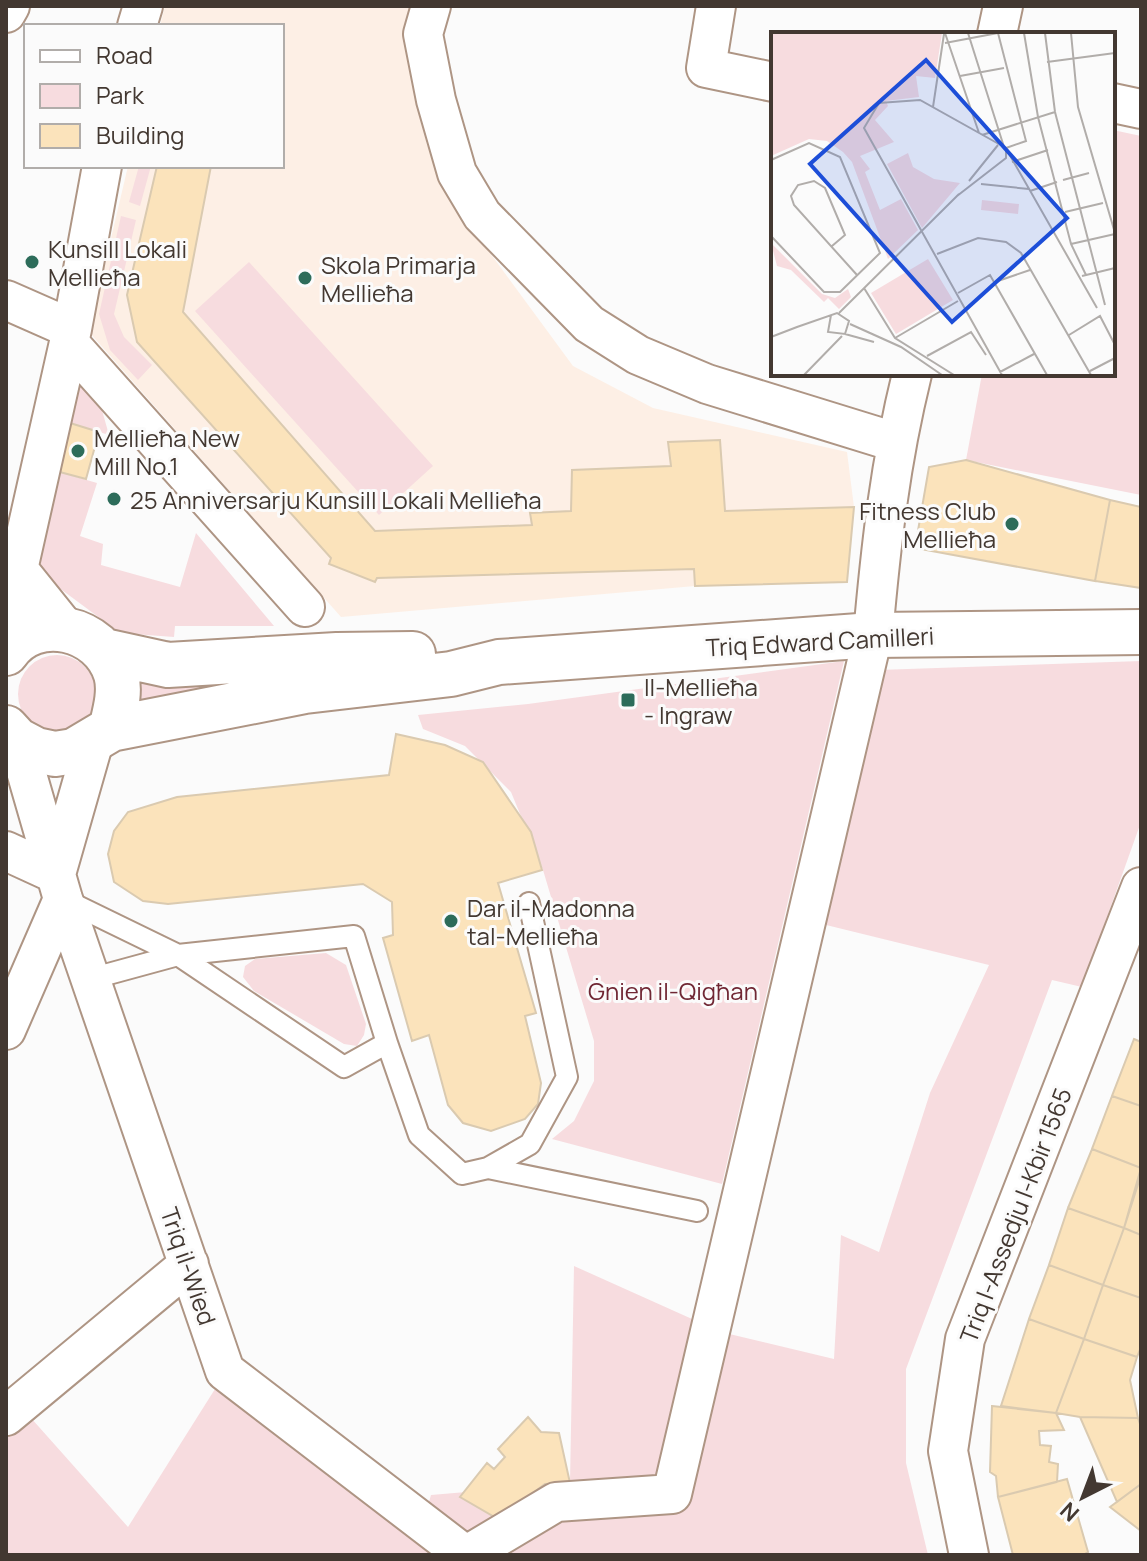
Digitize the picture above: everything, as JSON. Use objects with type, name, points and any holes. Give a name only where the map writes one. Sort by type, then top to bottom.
[{"type":"street","points":[[6,13],[10,6]]},
{"type":"street","points":[[431,6],[423,34],[436,100],[457,173],[482,215],[589,324],[638,355],[707,384],[895,442]]},
{"type":"street","points":[[716,6],[706,68],[771,82]]},
{"type":"street","points":[[997,32],[1003,6]]},
{"type":"street","points":[[1115,103],[1141,109]]},
{"type":"street","points":[[6,623],[11,566],[70,336],[102,168]]},
{"type":"street","points":[[6,300],[70,336],[305,607]]},
{"type":"street","points":[[873,635],[883,522],[895,442],[912,376]]},
{"type":"street","points":[[11,566],[66,629]]},
{"type":"street","points":[[6,653],[27,634],[44,629],[66,629]]},
{"type":"street","name":"Triq Edward Camilleri","points":[[66,629],[87,636],[104,651],[168,665],[337,655],[449,654],[499,662]]},
{"type":"street","name":"Triq Edward Camilleri","points":[[12,734],[36,750],[55,754],[74,751],[103,735],[305,691],[451,674],[499,662],[873,635],[1141,632]]},
{"type":"street","name":"Triq il-Wied","points":[[12,734],[90,979],[225,1371],[466,1555],[556,1502],[672,1494],[873,635]]},
{"type":"street","points":[[6,1030],[60,887],[103,735],[117,703],[115,670],[104,651]]},
{"type":"street","points":[[6,851],[60,887]]},
{"type":"street","name":"Triq l-Assedju l-Kbir 1565","points":[[969,1555],[948,1451],[965,1339],[1141,887]]},
{"type":"street","points":[[6,1416],[189,1264]]},
{"type":"lane","points":[[60,887],[178,955],[344,1067],[387,1043]]},
{"type":"lane","points":[[90,979],[178,955],[354,936],[419,1135],[462,1174],[488,1168],[530,1144],[567,1077],[529,903]]},
{"type":"lane","points":[[488,1168],[697,1211]]},
{"type":"shaded area","name":"Skola Primarja Mellieħa","points":[[165,6],[418,6],[414,84],[427,145],[468,223],[573,366],[653,408],[847,452],[854,507],[847,582],[695,586],[341,617],[89,332],[128,168],[284,168],[284,24],[160,24]]},
{"type":"green space","points":[[1115,130],[1141,136],[1141,495],[966,460],[982,376],[1115,376]]},
{"type":"green space","points":[[138,168],[150,168],[140,206],[129,202]]},
{"type":"green space","points":[[121,216],[136,220],[114,314],[124,337],[152,365],[138,380],[110,350],[99,314]]},
{"type":"green space","points":[[249,262],[433,466],[379,515],[195,311]]},
{"type":"green space","points":[[80,384],[96,389],[109,435],[70,423]]},
{"type":"green space","points":[[56,471],[97,483],[80,536],[103,544],[101,565],[180,587],[196,533],[274,626],[175,626],[174,637],[120,633],[43,576],[33,555]]},
{"type":"green space","points":[[57,655],[72,658],[85,666],[93,679],[96,694],[93,709],[85,722],[72,730],[57,733],[42,730],[29,722],[21,709],[18,694],[21,679],[29,666],[42,658]]},
{"type":"green space","name":"Ġnien il-Qigħan","points":[[844,661],[722,1184],[552,1139],[574,1121],[594,1081],[594,1041],[543,870],[511,792],[465,746],[423,729],[418,715],[528,704]]},
{"type":"green space","points":[[1141,661],[1141,822],[1082,987],[1052,980],[906,1369],[906,1463],[928,1555],[6,1555],[6,1438],[31,1418],[128,1527],[215,1389],[418,1540],[431,1495],[570,1483],[574,1266],[721,1332],[834,1359],[841,1235],[879,1252],[930,1093],[989,965],[818,923],[878,670]]},
{"type":"green space","points":[[430,666],[140,707],[138,679]]},
{"type":"green space","points":[[326,953],[346,965],[366,1024],[357,1046],[344,1044],[254,991],[243,977],[245,966],[255,959]]},
{"type":"building","points":[[157,168],[211,168],[183,312],[375,531],[532,525],[530,513],[571,511],[572,470],[671,466],[668,442],[720,440],[725,511],[854,507],[847,582],[695,586],[694,569],[377,578],[375,582],[329,564],[331,558],[137,342],[127,295]]},
{"type":"building","name":"Mellieħa New Mill No.1","points":[[70,423],[99,432],[86,479],[56,471]]},
{"type":"building","name":"Fitness Club Mellieħa","points":[[966,460],[1110,500],[1095,581],[915,548],[929,467]]},
{"type":"building","points":[[1110,500],[1141,507],[1141,588],[1095,581]]},
{"type":"building","name":"Dar il-Madonna tal-Mellieħa","points":[[396,734],[445,745],[483,762],[531,832],[542,870],[498,883],[536,1013],[525,1016],[541,1083],[538,1104],[525,1119],[491,1131],[463,1123],[448,1105],[429,1035],[412,1041],[383,938],[393,935],[392,902],[363,884],[168,904],[143,901],[114,882],[108,854],[114,831],[128,812],[177,797],[389,775]]},
{"type":"building","points":[[1134,1039],[1141,1042],[1141,1106],[1112,1096]]},
{"type":"building","points":[[1112,1096],[1141,1106],[1141,1168],[1092,1149]]},
{"type":"building","points":[[1092,1149],[1141,1168],[1124,1228],[1068,1208]]},
{"type":"building","points":[[1141,1175],[1141,1235],[1124,1228]]},
{"type":"building","points":[[1068,1208],[1124,1228],[1103,1285],[1049,1265]]},
{"type":"building","points":[[1124,1228],[1141,1235],[1141,1298],[1103,1285]]},
{"type":"building","points":[[1049,1265],[1103,1285],[1084,1339],[1029,1319]]},
{"type":"building","points":[[1103,1285],[1141,1298],[1141,1347],[1137,1357],[1084,1339]]},
{"type":"building","points":[[1029,1319],[1084,1339],[1056,1413],[1001,1406]]},
{"type":"building","points":[[1084,1339],[1137,1357],[1130,1380],[1138,1418],[1080,1417],[1056,1413]]},
{"type":"building","points":[[992,1406],[1056,1413],[1064,1430],[1039,1431],[1040,1445],[1051,1446],[1049,1462],[1058,1464],[1057,1482],[998,1497],[996,1476],[990,1472]]},
{"type":"building","points":[[528,1417],[541,1432],[559,1433],[570,1483],[545,1484],[498,1519],[460,1497],[487,1463],[494,1469],[505,1457],[498,1449]]},
{"type":"building","points":[[1080,1417],[1138,1418],[1141,1427],[1141,1484],[1117,1502]]},
{"type":"building","points":[[1067,1479],[1088,1552],[1083,1555],[1013,1555],[998,1497]]},
{"type":"building","points":[[1141,1484],[1141,1531],[1110,1507]]},
{"type":"place","name":"Kunsill Lokali Mellieħa","points":[[32,262]]},
{"type":"place","name":"Skola Primarja Mellieħa","points":[[305,278]]},
{"type":"place","name":"Mellieħa New Mill No.1","points":[[78,451]]},
{"type":"place","name":"25 Anniversarju Kunsill Lokali Mellieħa","points":[[114,499]]},
{"type":"place","name":"Fitness Club Mellieħa","points":[[1012,524]]},
{"type":"place","name":"Il-Mellieħa - Ingraw","points":[[628,700]]},
{"type":"place","name":"Dar il-Madonna tal-Mellieħa","points":[[451,921]]}]
